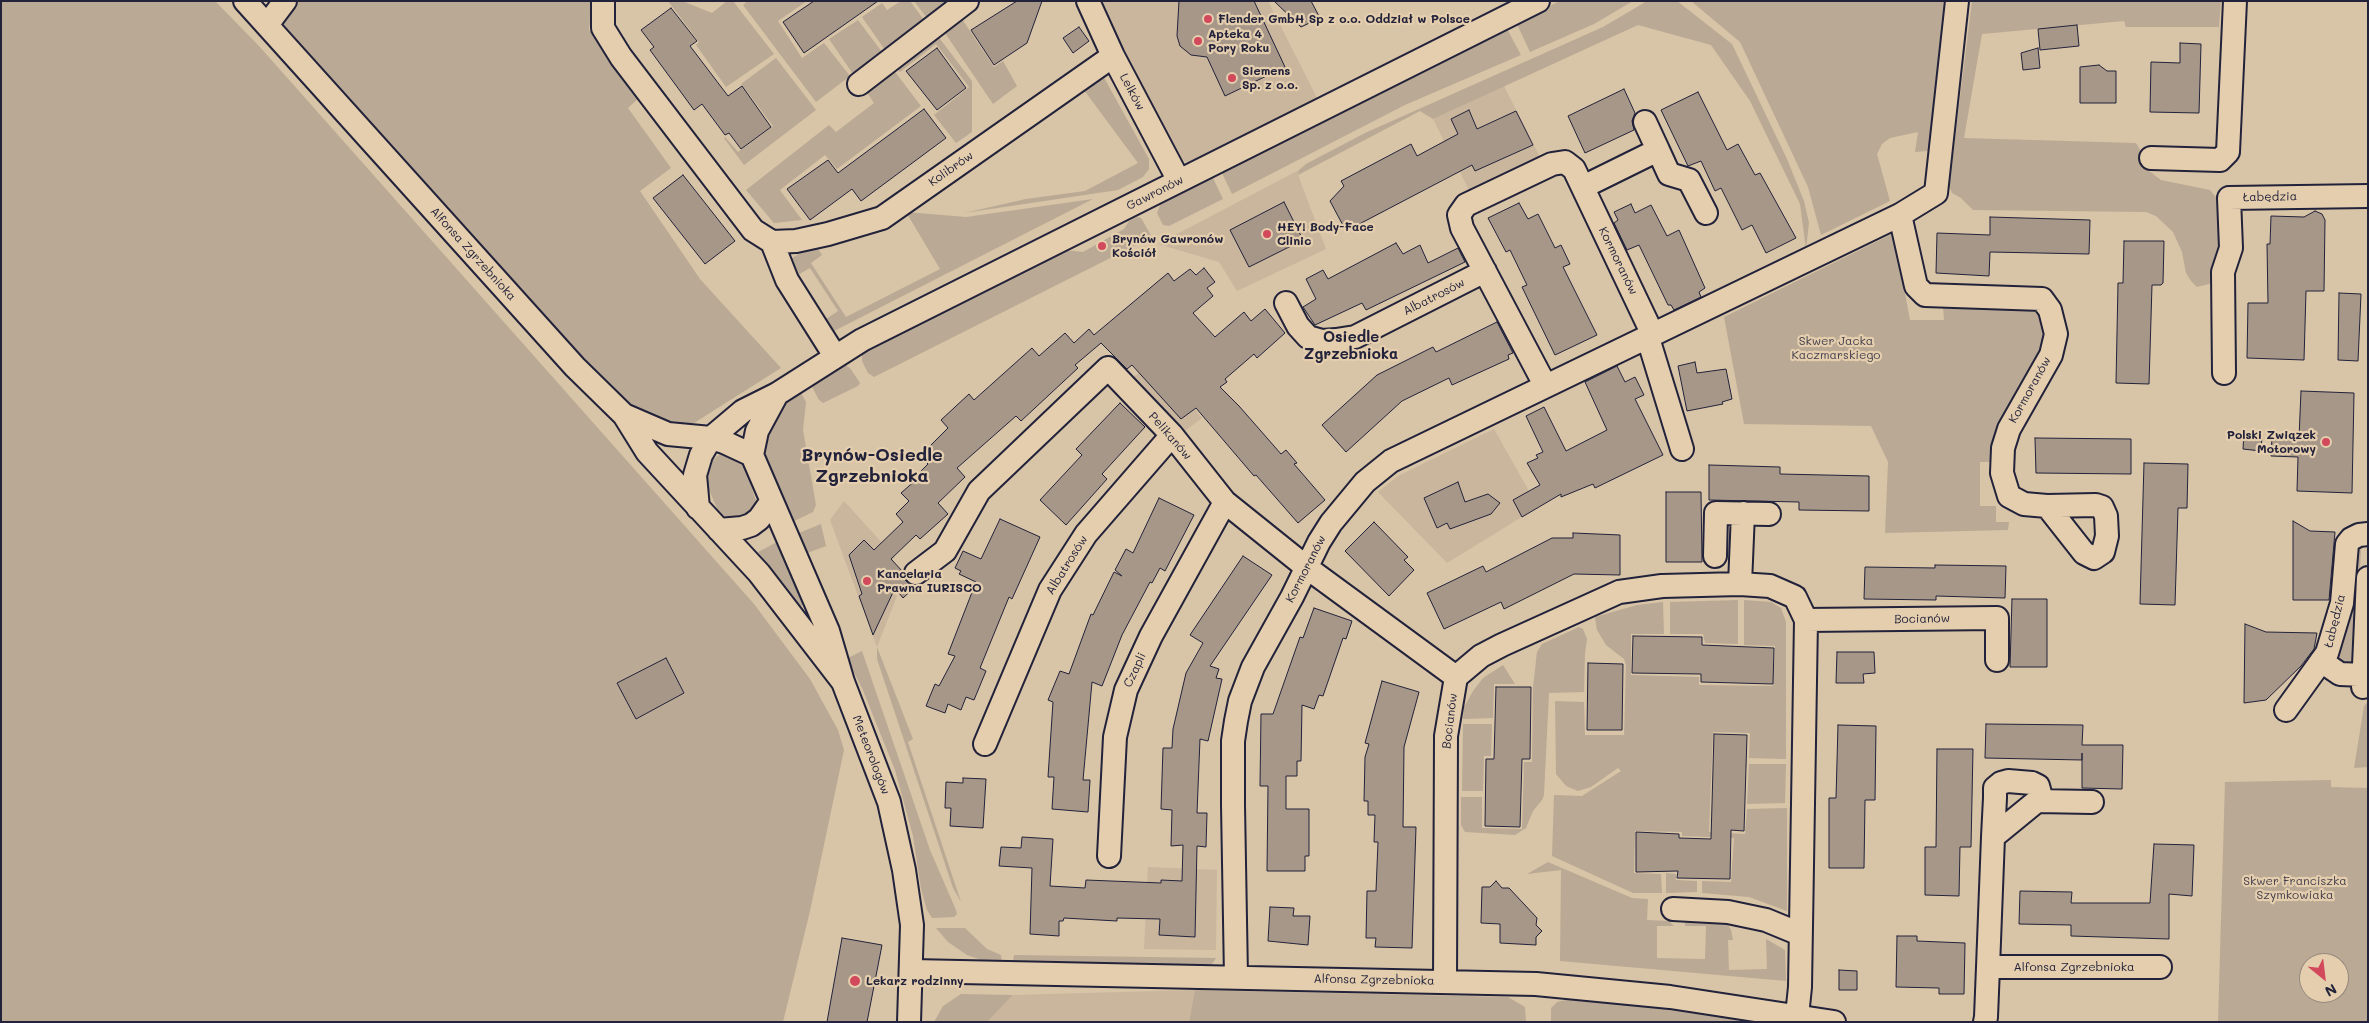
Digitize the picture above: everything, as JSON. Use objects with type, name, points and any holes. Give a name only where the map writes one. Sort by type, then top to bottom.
[{"type":"street","name":"Alfonsa Zgrzebnioka","points":[[245,1],[575,367],[624,415],[647,452],[698,508]]},
{"type":"street","points":[[267,25],[284,1]]},
{"type":"street","points":[[603,1],[603,28],[620,57],[753,230],[772,242],[787,280],[835,356]]},
{"type":"street","points":[[859,84],[967,1]]},
{"type":"street","name":"Lelków","points":[[1088,1],[1113,56],[1179,181]]},
{"type":"street","name":"Gawronów","points":[[712,438],[743,411],[777,394],[835,356],[1538,1]]},
{"type":"street","name":"Kormoranów","points":[[1236,976],[1233,741],[1236,721],[1253,667],[1319,542],[1344,506],[1365,482],[1391,461],[1900,215],[1936,193],[1957,1]]},
{"type":"street","points":[[2151,158],[2220,160],[2228,152],[2235,1]]},
{"type":"street","name":"Kolibrów","points":[[772,242],[796,241],[828,234],[882,218],[1113,56]]},
{"type":"street","points":[[1645,122],[1669,174],[1689,180],[1706,213]]},
{"type":"street","points":[[1583,187],[1658,150]]},
{"type":"street","name":"Kormoranów","points":[[1485,271],[1462,228],[1459,215],[1466,205],[1552,164],[1565,162],[1574,169],[1651,336],[1682,449]]},
{"type":"street","name":"Łabędzia","points":[[2224,373],[2223,272],[2231,248],[2229,198],[2368,196]]},
{"type":"street","name":"Kormoranów","points":[[1900,215],[1916,286],[1925,295],[2042,299],[2050,310],[2056,334],[2051,355],[2009,429],[2002,448],[2002,473],[2009,496],[2024,504],[2046,506]]},
{"type":"street","points":[[1485,271],[1545,385]]},
{"type":"street","name":"Albatrosów","points":[[1286,303],[1298,326],[1308,338],[1322,341],[1355,337],[1485,271]]},
{"type":"street","name":"Pelikanów","points":[[916,573],[945,551],[979,491],[1108,368],[1172,436],[1225,502],[1306,567],[1456,678]]},
{"type":"street","points":[[719,530],[742,528],[751,525],[759,519],[771,502],[752,455],[757,431],[777,394]]},
{"type":"street","points":[[624,415],[668,434],[712,438],[735,446],[752,455]]},
{"type":"street","name":"Albatrosów","points":[[985,744],[1050,590],[1086,534],[1172,436]]},
{"type":"street","points":[[712,438],[697,465],[696,487],[698,508],[778,596],[843,682]]},
{"type":"street","name":"Meteorologów","points":[[771,502],[812,590],[828,631],[843,682],[877,769],[897,834],[912,925],[909,1022]]},
{"type":"street","name":"Czapli","points":[[1108,856],[1115,738],[1126,690],[1151,636],[1225,502]]},
{"type":"street","points":[[1715,556],[1716,513],[1769,514]]},
{"type":"street","points":[[1740,584],[1743,513]]},
{"type":"street","name":"Łabędzia","points":[[2286,710],[2327,652],[2342,603],[2347,544],[2350,539],[2368,534]]},
{"type":"street","name":"Łabędzia","points":[[2321,661],[2340,674],[2364,681],[2368,578]]},
{"type":"street","name":"Bocianów","points":[[1445,981],[1446,736],[1456,678],[1481,656],[1619,592],[1662,586],[1740,584],[1770,586],[1782,589],[1795,597],[1806,620],[1797,1016]]},
{"type":"street","name":"Bocianów","points":[[1806,620],[1997,618],[1997,660]]},
{"type":"street","points":[[1986,1022],[1993,837],[1995,788],[2001,783],[2032,782],[2041,792],[2037,802],[1993,837]]},
{"type":"street","points":[[2037,802],[2092,802]]},
{"type":"street","points":[[1673,909],[1728,912],[1766,920],[1800,934]]},
{"type":"street","name":"Alfonsa Zgrzebnioka","points":[[1988,967],[2160,967]]},
{"type":"street","name":"Alfonsa Zgrzebnioka","points":[[912,971],[1236,976],[1536,984],[1604,989],[1834,1022]]},
{"type":"shaded area","points":[[1094,1],[1268,1],[1318,100],[1200,160],[1190,163],[1182,161],[1174,156]]},
{"type":"shaded area","points":[[1504,86],[1541,159],[1470,192],[1433,119]]},
{"type":"shaded area","points":[[1299,170],[1298,175],[1326,249],[1237,291],[1219,262],[1158,244]]},
{"type":"shaded area","points":[[1154,360],[1202,418],[1181,434],[1130,380]]},
{"type":"shaded area","points":[[1494,429],[1538,507],[1447,563],[1378,492],[1398,476]]},
{"type":"shaded area","points":[[844,501],[895,557],[889,563],[883,579],[897,596],[877,647],[830,520]]},
{"type":"shaded area","points":[[1148,867],[1217,870],[1216,950],[1144,949]]},
{"type":"shaded area","points":[[1195,990],[1189,1022],[987,1022],[1013,995]]},
{"type":"green space","points":[[1,1],[215,1],[259,46],[754,604],[810,679],[838,730],[844,750],[810,911],[783,1022],[1,1022]]},
{"type":"green space","points":[[291,1],[592,1],[589,30],[641,96],[628,108],[671,168],[640,191],[700,279],[781,368],[694,423],[667,423],[628,409],[276,24]]},
{"type":"green space","points":[[668,1],[682,1],[712,13],[727,1],[733,1],[774,54],[726,87],[696,45],[699,42]]},
{"type":"green space","points":[[748,1],[807,1],[778,21],[802,58],[824,43],[850,76],[816,102],[743,5]]},
{"type":"green space","points":[[901,1],[910,1],[924,20],[885,50],[862,17],[882,3],[887,10]]},
{"type":"green space","points":[[914,1],[949,1],[927,18]]},
{"type":"green space","points":[[1560,1],[1633,1],[1594,24],[1530,52],[1516,22]]},
{"type":"green space","points":[[1647,1],[1677,1],[1732,44],[1787,159],[1804,201],[1809,223],[1806,249],[1800,204],[1750,101],[1711,45],[1638,25],[1433,119],[1420,111],[1298,175],[1299,170],[1306,164],[1365,133],[1603,27]]},
{"type":"green space","points":[[1691,1],[1947,1],[1932,147],[1927,151],[1915,152],[1918,132],[1890,138],[1882,144],[1877,154],[1890,201],[1821,235],[1808,187],[1740,42]]},
{"type":"green space","points":[[1972,1],[2221,1],[2219,27],[2126,27],[2124,21],[1982,34],[1964,138],[2136,143],[2144,156],[2148,170],[2161,180],[2210,190],[2219,201],[2221,246],[2214,279],[2209,284],[2197,287],[2191,281],[2186,273],[2182,252],[2173,232],[2156,216],[2146,212],[1973,210],[1961,198],[1952,193],[1949,186]]},
{"type":"green space","points":[[960,16],[994,67],[1003,61],[1017,86],[993,104],[943,30]]},
{"type":"green space","points":[[858,20],[882,52],[853,74],[829,39]]},
{"type":"green space","points":[[1506,27],[1521,55],[1405,105],[1232,194],[1221,171]]},
{"type":"green space","points":[[937,35],[972,81],[972,132],[956,143],[934,115],[969,87],[936,44],[900,72],[896,67]]},
{"type":"green space","points":[[776,58],[816,110],[744,165],[724,138],[738,152],[773,126],[741,84]]},
{"type":"green space","points":[[889,64],[921,106],[837,169],[825,155],[780,190],[802,220],[774,223],[746,190],[829,125],[836,132],[874,103],[862,85]]},
{"type":"green space","points":[[1102,74],[1149,159],[1149,169],[1143,177],[1118,190],[964,213],[1026,199],[1085,191],[1138,163],[1081,86]]},
{"type":"green space","points":[[1212,176],[1223,199],[1169,226],[1163,225],[1157,213],[1161,203]]},
{"type":"green space","points":[[1093,199],[834,331],[826,319],[838,311],[810,268],[796,276],[787,261],[815,244],[822,255],[811,263],[846,317],[940,269],[906,212],[966,217]]},
{"type":"green space","points":[[1137,217],[1141,218],[1152,237],[874,377],[868,373],[862,361],[862,353],[866,350],[1064,250],[1083,252],[1124,229],[1129,221]]},
{"type":"green space","name":"Skwer Jacka Kaczmarskiego","points":[[1894,233],[1910,320],[1944,320],[1943,307],[2035,308],[2048,332],[1996,462],[1980,462],[1980,506],[1996,506],[1996,522],[2009,522],[2008,530],[1885,533],[1888,462],[1871,426],[1744,424],[1724,317]]},
{"type":"green space","points":[[843,364],[850,368],[860,383],[858,386],[823,403],[819,400],[810,383]]},
{"type":"green space","points":[[800,391],[806,402],[803,430],[816,505],[813,512],[790,523],[763,459],[765,438],[783,404]]},
{"type":"green space","points":[[721,453],[737,457],[744,464],[756,501],[752,513],[731,520],[719,513],[709,490],[706,474],[708,464]]},
{"type":"green space","points":[[821,524],[826,546],[802,555],[794,535]]},
{"type":"green space","points":[[779,541],[805,604],[801,606],[797,604],[758,552]]},
{"type":"green space","points":[[2358,547],[2361,550],[2356,657],[2353,664],[2346,665],[2334,655],[2353,551]]},
{"type":"green space","points":[[1738,600],[1738,644],[1705,643],[1703,634],[1670,634],[1670,602]]},
{"type":"green space","points":[[1744,600],[1771,602],[1781,608],[1786,622],[1786,759],[1749,758],[1750,733],[1713,732],[1709,832],[1745,834],[1747,809],[1787,808],[1787,911],[1749,897],[1702,893],[1702,881],[1731,882],[1734,838],[1682,836],[1682,832],[1635,831],[1634,873],[1661,874],[1662,893],[1633,893],[1552,856],[1554,795],[1582,796],[1621,771],[1618,768],[1591,787],[1578,791],[1566,786],[1556,774],[1555,701],[1584,702],[1585,735],[1624,735],[1626,665],[1624,659],[1606,645],[1597,630],[1595,617],[1637,605],[1663,602],[1664,634],[1631,634],[1631,675],[1699,677],[1699,685],[1773,686],[1775,646],[1744,645]]},
{"type":"green space","points":[[1579,627],[1583,629],[1587,639],[1584,692],[1549,693],[1544,795],[1542,800],[1533,811],[1526,828],[1515,835],[1465,832],[1461,825],[1461,797],[1482,797],[1482,828],[1522,829],[1524,762],[1532,762],[1533,687],[1537,652],[1542,644]]},
{"type":"green space","points":[[877,647],[913,739],[908,742],[961,902],[953,888],[877,659]]},
{"type":"green space","points":[[862,651],[930,850],[956,910],[957,914],[954,917],[932,918],[927,910],[921,889],[913,836],[895,770],[862,688],[848,661],[848,658]]},
{"type":"green space","points":[[1503,665],[1515,684],[1494,684],[1493,718],[1463,719],[1464,707],[1473,691],[1483,678]]},
{"type":"green space","points":[[2368,702],[2368,767],[2354,768],[2364,706]]},
{"type":"green space","points":[[1463,724],[1492,724],[1491,756],[1484,756],[1483,791],[1462,791]]},
{"type":"green space","points":[[1749,764],[1786,764],[1785,803],[1747,804]]},
{"type":"green space","name":"Skwer Franciszka Szymkowiaka","points":[[2331,780],[2331,787],[2368,788],[2368,1022],[2218,1022],[2225,782]]},
{"type":"green space","points":[[1548,862],[1632,898],[1648,899],[1647,920],[1669,921],[1674,926],[1657,926],[1657,958],[1705,959],[1706,926],[1685,926],[1685,915],[1725,920],[1731,930],[1733,940],[1728,940],[1729,970],[1767,969],[1766,939],[1785,950],[1786,981],[1560,961],[1561,870],[1527,874]]},
{"type":"green space","points":[[1666,873],[1676,874],[1676,880],[1697,881],[1697,892],[1666,893]]},
{"type":"green space","points":[[936,928],[965,928],[987,949],[1001,955],[1002,963],[987,962],[967,955],[948,942]]},
{"type":"green space","points":[[1014,955],[1216,958],[1212,964],[1206,966],[1013,962]]},
{"type":"green space","points":[[1195,990],[1508,997],[1525,1007],[1526,1022],[1189,1022]]},
{"type":"green space","points":[[961,994],[1013,995],[987,1022],[934,1022],[943,1006]]},
{"type":"green space","points":[[1570,999],[1739,1017],[1768,1022],[1551,1022],[1551,1008],[1557,1002]]},
{"type":"building","points":[[814,1],[878,1],[804,53],[783,22]]},
{"type":"building","points":[[1017,1],[1042,1],[1027,43],[994,65],[971,30]]},
{"type":"building","points":[[1179,1],[1254,1],[1285,67],[1225,96],[1207,57],[1191,55],[1180,46],[1177,36]]},
{"type":"building","points":[[1274,1],[1311,1],[1320,18],[1301,27]]},
{"type":"building","points":[[671,8],[697,41],[690,46],[728,96],[742,86],[771,127],[741,149],[729,133],[725,135],[702,104],[694,110],[650,50],[654,47],[641,30]]},
{"type":"building","points":[[2077,25],[2079,46],[2040,50],[2038,29]]},
{"type":"building","points":[[1079,27],[1089,41],[1073,53],[1063,38]]},
{"type":"building","points":[[2180,43],[2201,44],[2199,113],[2150,112],[2151,62],[2180,63]]},
{"type":"building","points":[[937,48],[966,88],[937,110],[906,71]]},
{"type":"building","points":[[2038,48],[2040,68],[2023,70],[2021,53]]},
{"type":"building","points":[[2099,65],[2107,71],[2116,71],[2116,103],[2080,103],[2080,67]]},
{"type":"building","points":[[1624,89],[1635,113],[1632,121],[1634,130],[1585,153],[1568,116]]},
{"type":"building","points":[[1698,92],[1727,150],[1738,144],[1755,175],[1760,173],[1796,238],[1766,253],[1752,225],[1742,230],[1721,188],[1715,191],[1701,161],[1688,166],[1661,110]]},
{"type":"building","points":[[924,109],[946,138],[861,201],[852,189],[810,220],[787,189],[828,160],[838,173]]},
{"type":"building","points":[[1469,110],[1477,129],[1516,111],[1533,145],[1475,171],[1472,165],[1346,231],[1330,201],[1344,186],[1341,181],[1411,144],[1417,156],[1458,134],[1451,119]]},
{"type":"building","points":[[683,175],[735,241],[705,264],[653,198]]},
{"type":"building","points":[[1284,202],[1303,240],[1249,267],[1230,230]]},
{"type":"building","points":[[1519,203],[1528,219],[1538,214],[1555,248],[1561,245],[1570,264],[1563,267],[1597,335],[1555,355],[1522,287],[1527,285],[1510,250],[1506,252],[1488,218]]},
{"type":"building","points":[[1631,204],[1635,213],[1651,205],[1667,236],[1679,230],[1705,288],[1699,292],[1701,297],[1674,310],[1671,305],[1668,305],[1639,245],[1627,250],[1614,223],[1618,220],[1614,212]]},
{"type":"building","points":[[2315,211],[2322,214],[2325,220],[2324,291],[2306,291],[2304,360],[2247,358],[2248,303],[2268,303],[2267,244],[2270,244],[2271,216],[2304,217]]},
{"type":"building","points":[[1990,217],[2090,220],[2089,254],[1990,252],[1989,276],[1936,273],[1937,233],[1990,235]]},
{"type":"building","points":[[2124,241],[2164,241],[2163,283],[2161,285],[2152,285],[2149,384],[2116,383],[2118,283],[2123,283]]},
{"type":"building","points":[[1396,243],[1403,254],[1420,245],[1428,263],[1458,248],[1465,262],[1366,310],[1362,303],[1315,325],[1303,307],[1316,299],[1306,279],[1323,270],[1328,279]]},
{"type":"building","points":[[1204,268],[1215,282],[1207,288],[1213,296],[1193,313],[1215,337],[1244,312],[1251,321],[1265,309],[1285,333],[1257,358],[1254,354],[1225,379],[1227,382],[1220,387],[1281,454],[1286,450],[1297,463],[1294,464],[1325,500],[1298,523],[1256,475],[1254,476],[1196,408],[1181,419],[1132,365],[1127,369],[1101,343],[1075,365],[1078,368],[1021,421],[1016,416],[957,468],[965,477],[938,503],[948,514],[920,539],[916,535],[891,559],[903,572],[906,581],[916,586],[903,598],[895,588],[873,635],[859,596],[862,594],[849,555],[864,540],[874,550],[903,522],[896,514],[909,501],[901,493],[917,479],[915,477],[928,464],[920,456],[948,428],[941,420],[969,394],[974,400],[1032,348],[1039,356],[1065,333],[1074,343],[1089,329],[1094,335],[1168,273],[1174,281],[1190,269],[1196,275]]},
{"type":"building","points":[[2339,293],[2361,294],[2358,361],[2338,360]]},
{"type":"building","points":[[1497,322],[1513,353],[1508,355],[1509,359],[1452,385],[1449,378],[1402,401],[1346,452],[1322,425],[1377,375],[1433,347],[1436,352]]},
{"type":"building","points":[[1695,362],[1697,373],[1726,369],[1732,399],[1722,402],[1723,404],[1687,411],[1678,366]]},
{"type":"building","points":[[1617,366],[1625,382],[1635,377],[1644,395],[1635,399],[1663,455],[1595,488],[1593,484],[1561,497],[1561,494],[1522,517],[1513,500],[1540,485],[1527,463],[1538,458],[1536,455],[1543,452],[1526,416],[1544,407],[1566,451],[1607,430],[1585,382]]},
{"type":"building","name":"Polski Związek Motorowy","points":[[2301,391],[2354,393],[2352,493],[2297,491],[2298,457],[2271,456],[2272,437],[2299,438]]},
{"type":"building","points":[[1120,403],[1145,427],[1102,474],[1107,479],[1066,525],[1040,500],[1082,455],[1076,449]]},
{"type":"building","points":[[2244,433],[2262,435],[2261,451],[2243,449]]},
{"type":"building","points":[[2035,438],[2131,439],[2131,474],[2036,473]]},
{"type":"building","points":[[2144,463],[2188,464],[2187,508],[2178,508],[2175,605],[2140,604]]},
{"type":"building","points":[[1709,465],[1780,467],[1780,474],[1869,476],[1869,511],[1799,510],[1799,502],[1709,500]]},
{"type":"building","points":[[1458,482],[1465,502],[1488,494],[1500,503],[1491,514],[1450,529],[1447,523],[1437,528],[1424,498]]},
{"type":"building","points":[[1666,492],[1701,492],[1702,562],[1666,562]]},
{"type":"building","points":[[1159,498],[1194,515],[1165,571],[1160,568],[1152,583],[1150,582],[1122,635],[1102,686],[1092,682],[1083,780],[1090,780],[1088,812],[1052,809],[1054,777],[1048,777],[1053,702],[1048,700],[1060,671],[1069,674],[1091,614],[1093,615],[1114,572],[1122,576],[1115,570],[1126,549],[1133,553]]},
{"type":"building","points":[[1000,519],[1040,537],[1012,599],[1009,597],[980,668],[986,671],[974,700],[966,697],[961,710],[948,704],[945,713],[926,706],[935,684],[939,686],[955,656],[948,654],[976,582],[959,574],[961,571],[955,568],[963,551],[981,559]]},
{"type":"building","points":[[2293,521],[2310,531],[2335,532],[2329,600],[2293,600]]},
{"type":"building","points":[[1374,522],[1408,557],[1404,560],[1414,570],[1389,596],[1345,551]]},
{"type":"building","points":[[1573,533],[1620,535],[1620,575],[1574,574],[1504,609],[1501,602],[1444,629],[1427,593],[1483,566],[1486,572],[1552,538],[1573,538]]},
{"type":"building","points":[[1243,556],[1272,575],[1210,666],[1219,669],[1216,678],[1222,679],[1208,741],[1200,739],[1197,813],[1207,813],[1206,847],[1197,846],[1195,937],[1159,935],[1160,919],[1117,918],[1117,921],[1064,918],[1063,921],[1059,921],[1059,936],[1030,934],[1032,868],[999,866],[1001,847],[1021,848],[1022,837],[1053,839],[1050,886],[1085,888],[1086,880],[1161,883],[1161,880],[1182,881],[1183,845],[1171,846],[1172,810],[1161,809],[1163,748],[1172,748],[1173,729],[1186,673],[1203,643],[1190,635]]},
{"type":"building","points":[[1935,565],[2006,566],[2005,598],[1936,596],[1936,600],[1864,599],[1865,567],[1935,568]]},
{"type":"building","points":[[2012,599],[2047,599],[2047,667],[2010,667]]},
{"type":"building","points":[[1314,608],[1352,621],[1346,639],[1343,638],[1323,696],[1319,695],[1314,709],[1302,705],[1301,761],[1297,761],[1297,776],[1286,776],[1286,809],[1309,809],[1309,856],[1305,856],[1305,871],[1267,871],[1268,786],[1260,786],[1261,714],[1273,714],[1300,637],[1303,638]]},
{"type":"building","points":[[2245,624],[2266,632],[2317,633],[2314,649],[2301,666],[2266,700],[2244,703]]},
{"type":"building","points":[[1633,636],[1702,637],[1702,645],[1774,648],[1773,684],[1701,682],[1701,674],[1632,673]]},
{"type":"building","points":[[1837,652],[1874,652],[1875,673],[1863,674],[1864,683],[1836,683]]},
{"type":"building","points":[[666,658],[684,693],[636,719],[617,683]]},
{"type":"building","points":[[1588,663],[1623,664],[1622,730],[1587,730]]},
{"type":"building","points":[[1382,681],[1419,692],[1404,747],[1403,827],[1416,827],[1412,948],[1375,947],[1376,938],[1366,938],[1367,891],[1376,891],[1378,842],[1374,842],[1375,815],[1368,815],[1368,801],[1364,801],[1365,757],[1369,744],[1365,743]]},
{"type":"building","points":[[1496,687],[1531,687],[1530,759],[1522,759],[1520,827],[1485,826],[1486,759],[1494,759]]},
{"type":"building","points":[[1986,724],[2083,725],[2082,745],[2123,745],[2122,789],[2082,788],[2082,760],[1985,758]]},
{"type":"building","points":[[1838,725],[1876,726],[1875,800],[1865,800],[1864,868],[1829,868],[1829,798],[1836,798]]},
{"type":"building","points":[[1714,734],[1747,735],[1744,831],[1731,830],[1730,879],[1677,878],[1678,871],[1636,872],[1636,832],[1679,834],[1679,838],[1711,839]]},
{"type":"building","points":[[1937,749],[1973,749],[1971,847],[1960,847],[1959,896],[1925,895],[1925,847],[1936,847]]},
{"type":"building","points":[[963,778],[986,779],[983,828],[950,826],[951,808],[945,808],[946,782],[963,783]]},
{"type":"building","points":[[2154,844],[2194,845],[2192,896],[2169,894],[2169,939],[2071,936],[2071,925],[2019,924],[2020,891],[2072,892],[2071,903],[2150,903]]},
{"type":"building","points":[[1496,881],[1502,888],[1509,888],[1537,918],[1536,925],[1542,931],[1536,937],[1536,945],[1500,943],[1500,924],[1481,923],[1482,887],[1490,887]]},
{"type":"building","points":[[1270,907],[1294,908],[1293,916],[1310,916],[1308,945],[1268,941]]},
{"type":"building","points":[[1897,936],[1917,936],[1917,941],[1965,943],[1964,994],[1939,994],[1939,988],[1896,987]]},
{"type":"building","points":[[842,938],[882,945],[867,1022],[827,1022]]},
{"type":"building","points":[[1839,970],[1857,971],[1857,990],[1839,990]]},
{"type":"place","name":"Flender GmbH Sp z o.o. Oddział w Polsce","points":[[1208,19]]},
{"type":"place","name":"Apteka 4 Pory Roku","points":[[1198,41]]},
{"type":"place","name":"Siemens Sp. z o.o.","points":[[1232,78]]},
{"type":"place","name":"HEY! Body-Face Clinic","points":[[1267,234]]},
{"type":"place","name":"Brynów Gawronów Kościół","points":[[1102,246]]},
{"type":"place","name":"Polski Związek Motorowy","points":[[2326,442]]},
{"type":"place","name":"Kancelaria Prawna IURISCO","points":[[867,581]]},
{"type":"place","name":"Lekarz rodzinny","points":[[855,981]]},
{"type":"district","name":"Osiedle Zgrzebnioka","points":[[1351,346]]},
{"type":"district","name":"Brynów-Osiedle Zgrzebnioka","points":[[872,465]]}]
